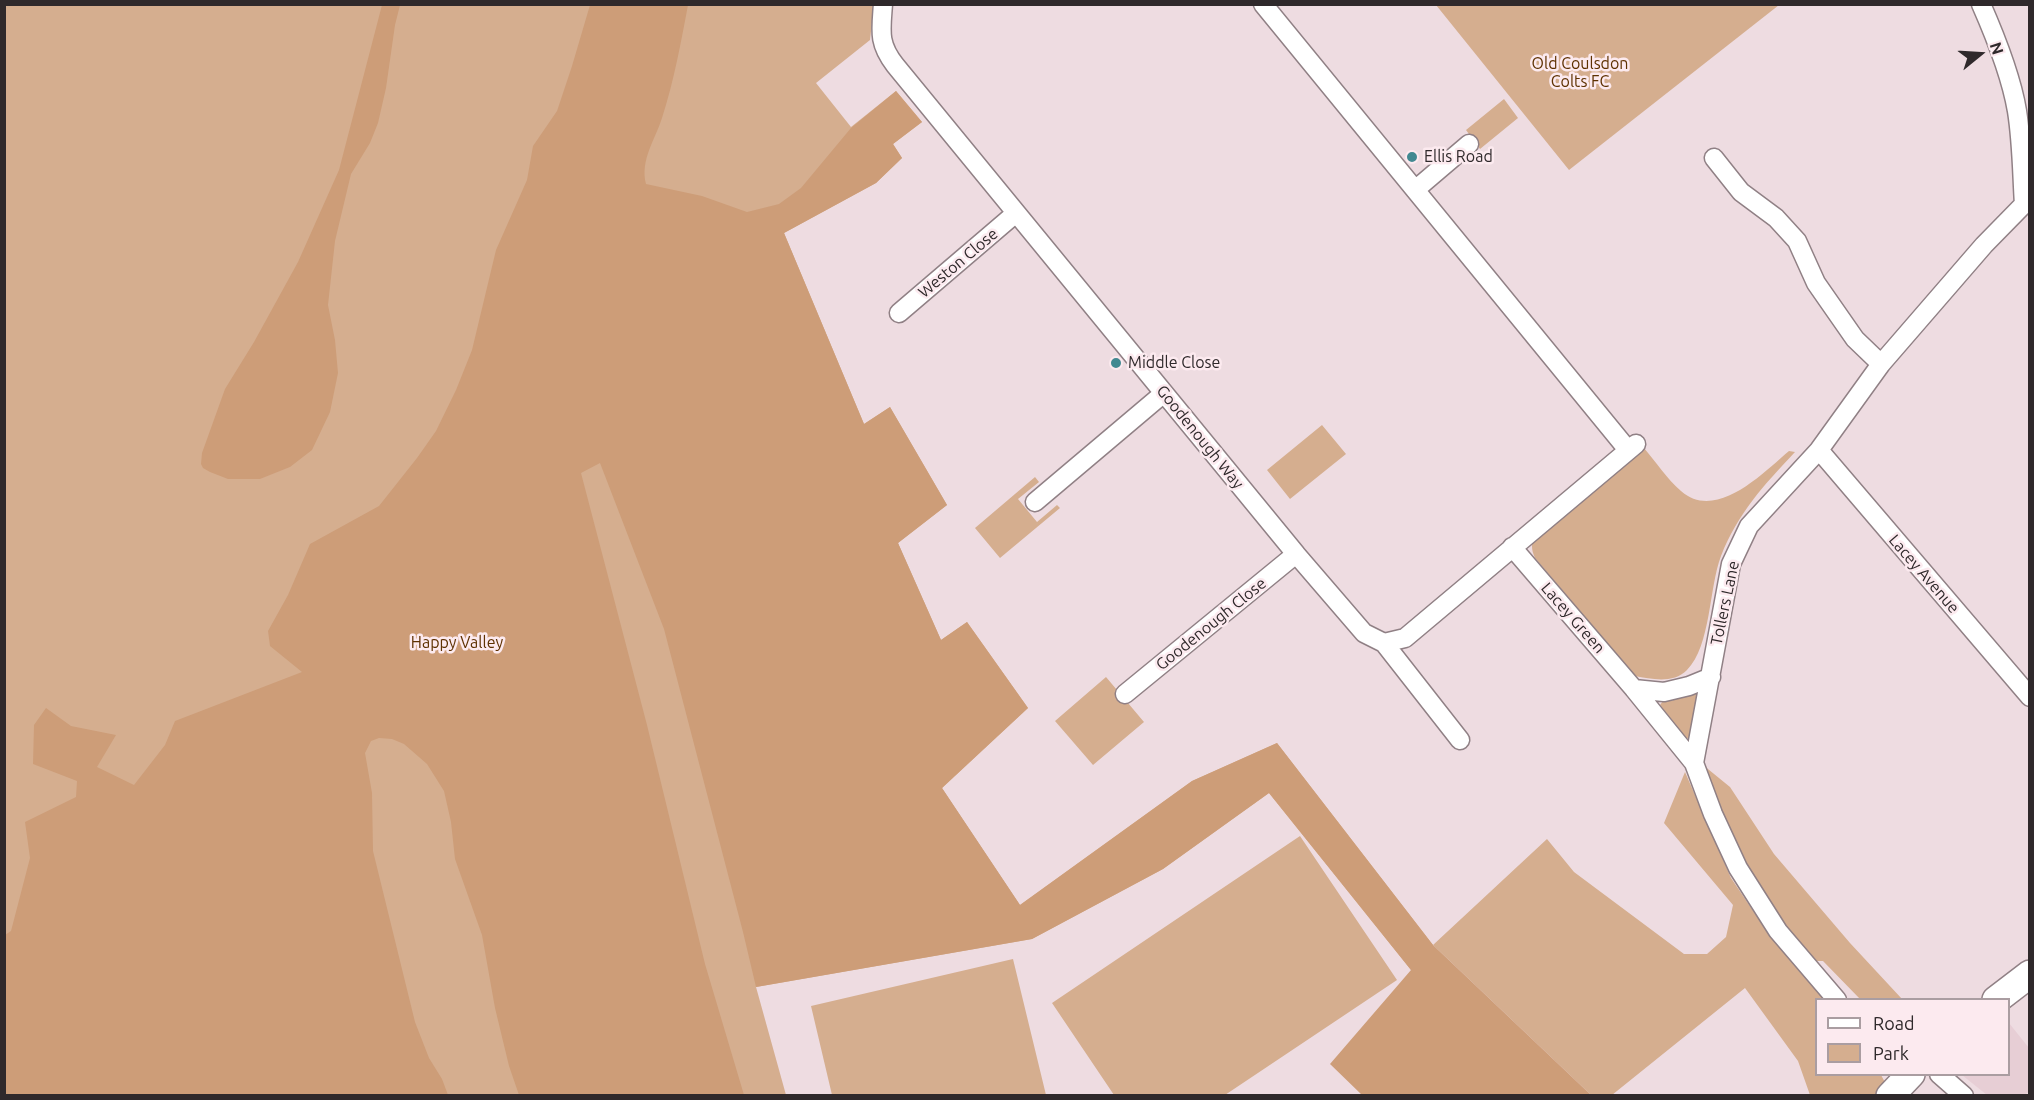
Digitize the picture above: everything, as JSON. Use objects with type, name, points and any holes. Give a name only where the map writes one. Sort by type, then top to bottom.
[{"type":"main road","points":[[1997,998],[2030,974]]},
{"type":"street","name":"Goodenough Way","points":[[883,4],[881,29],[884,51],[1296,554],[1364,633],[1384,643],[1460,740]]},
{"type":"street","points":[[1263,4],[1415,190],[1632,447],[1405,638],[1384,643]]},
{"type":"street","points":[[1981,4],[2012,88],[2017,111],[2027,201]]},
{"type":"street","points":[[1415,190],[1469,144]]},
{"type":"street","points":[[1714,158],[1741,192],[1776,218],[1797,241],[1816,283],[1856,339],[1881,363]]},
{"type":"street","name":"Tollers Lane","points":[[1694,763],[1731,564],[1748,529],[1819,450],[1881,363],[1984,245],[2027,201]]},
{"type":"street","name":"Weston Close","points":[[899,313],[1016,213]]},
{"type":"street","points":[[1035,502],[1164,393]]},
{"type":"street","name":"Lacey Avenue","points":[[1819,450],[2030,697]]},
{"type":"street","name":"Lacey Green","points":[[1512,547],[1694,763]]},
{"type":"street","name":"Goodenough Close","points":[[1125,694],[1296,554]]},
{"type":"street","points":[[1634,689],[1664,692],[1689,686],[1711,677]]},
{"type":"street","points":[[1694,763],[1713,814],[1738,868],[1778,931],[1836,998]]},
{"type":"street","points":[[1941,1076],[1964,1095]]},
{"type":"shaded area","points":[[2010,1024],[2029,1048],[2029,1092],[2024,1095],[1987,1095],[1963,1076],[2010,1076]]},
{"type":"green space","name":"Happy Valley","points":[[5,4],[874,5],[870,40],[816,83],[851,127],[896,91],[922,122],[893,144],[902,158],[876,183],[784,233],[864,424],[890,407],[947,505],[898,543],[941,640],[967,622],[1028,708],[942,788],[1020,905],[1192,781],[1277,743],[1433,945],[1411,970],[1269,793],[1163,869],[1032,939],[756,987],[786,1095],[5,1096]]},
{"type":"green space","points":[[382,5],[400,5],[378,123],[370,143],[351,174],[335,241],[328,305],[335,340],[338,373],[330,412],[312,450],[290,467],[260,479],[228,479],[203,468],[202,453],[225,389],[298,262],[339,170]]},
{"type":"green space","name":"Happy Valley","points":[[590,5],[688,5],[670,90],[647,158],[646,184],[702,196],[747,212],[779,204],[801,188],[851,128],[896,91],[922,122],[893,144],[902,158],[876,183],[784,233],[864,424],[890,407],[947,505],[898,543],[941,640],[967,622],[1028,708],[942,788],[1020,905],[1192,781],[1277,743],[1433,945],[1591,1095],[1362,1095],[1330,1064],[1411,970],[1269,793],[1163,869],[1032,939],[756,987],[664,629],[600,463],[581,473],[647,725],[705,964],[744,1095],[519,1095],[509,1066],[495,1008],[482,935],[455,859],[451,822],[444,791],[427,764],[404,744],[392,739],[379,738],[371,741],[365,753],[372,793],[373,851],[415,1022],[429,1058],[442,1079],[448,1095],[5,1095],[5,935],[11,931],[30,858],[25,822],[76,797],[77,781],[33,764],[34,725],[46,708],[71,726],[116,735],[97,767],[134,785],[165,745],[175,721],[302,672],[270,646],[268,631],[288,595],[310,544],[379,506],[436,431],[472,350],[496,250],[527,180],[533,146],[557,111]]},
{"type":"green space","name":"Old Coulsdon Colts FC","points":[[1436,5],[1779,5],[1569,170]]},
{"type":"green space","points":[[1504,99],[1518,118],[1480,149],[1466,130]]},
{"type":"green space","points":[[1322,425],[1346,454],[1290,499],[1267,470]]},
{"type":"green space","points":[[1644,448],[1681,491],[1695,499],[1709,501],[1724,498],[1738,491],[1789,451],[1795,452],[1762,488],[1735,526],[1717,569],[1701,646],[1687,670],[1669,679],[1635,676],[1535,558],[1532,549],[1535,535]]},
{"type":"green space","points":[[1035,477],[1039,482],[1018,499],[1037,522],[1057,505],[1060,508],[1000,558],[975,528]]},
{"type":"green space","points":[[1106,677],[1144,722],[1093,765],[1055,721]]},
{"type":"green space","points":[[1695,690],[1698,694],[1692,738],[1686,738],[1660,705],[1663,701],[1671,701]]},
{"type":"green space","points":[[1703,765],[1730,787],[1774,854],[1850,943],[1901,998],[1859,998],[1823,961],[1812,961],[1789,934],[1744,866]]},
{"type":"green space","points":[[1685,772],[1731,878],[1770,936],[1825,998],[1815,998],[1815,1076],[1882,1076],[1887,1086],[1877,1095],[1810,1095],[1798,1061],[1745,988],[1612,1095],[1591,1095],[1433,945],[1547,839],[1574,872],[1684,954],[1707,954],[1726,937],[1733,905],[1664,823]]},
{"type":"green space","points":[[1300,836],[1397,980],[1225,1095],[1114,1095],[1052,1003]]},
{"type":"green space","points":[[1013,959],[1046,1095],[832,1095],[811,1006]]},
{"type":"place","name":"Ellis Road","points":[[1412,157]]},
{"type":"place","name":"Middle Close","points":[[1116,363]]}]
